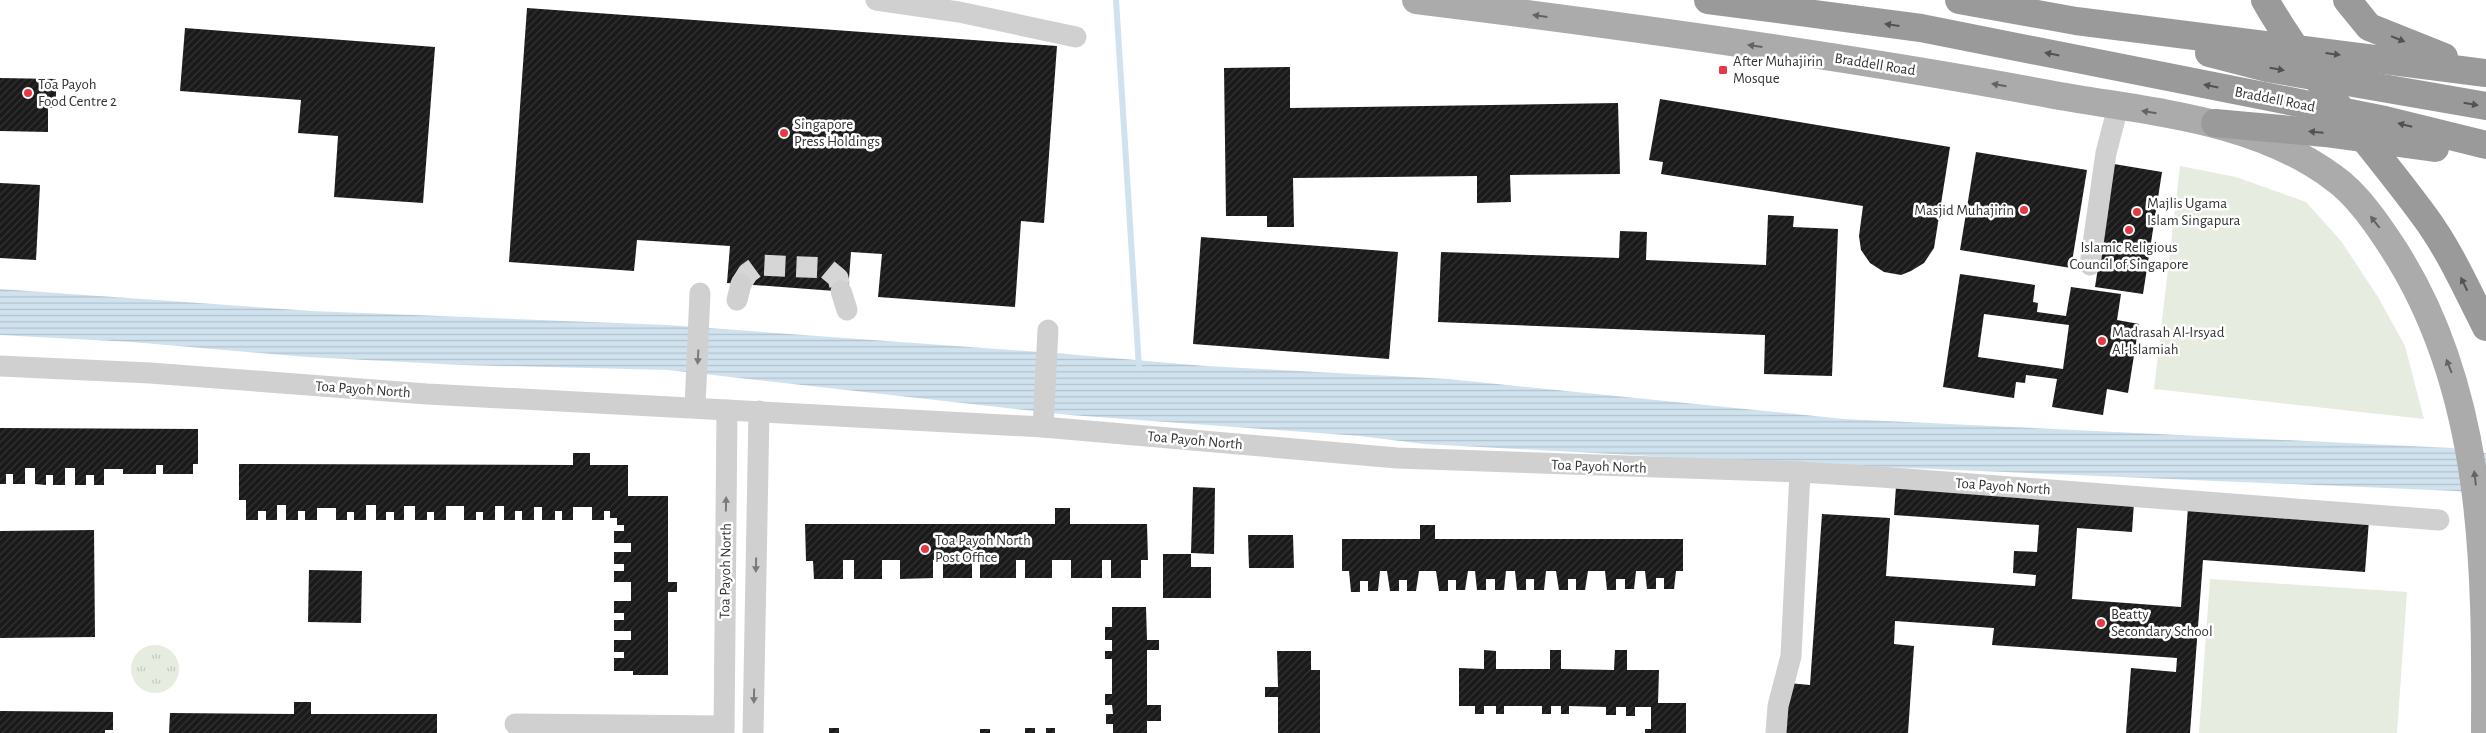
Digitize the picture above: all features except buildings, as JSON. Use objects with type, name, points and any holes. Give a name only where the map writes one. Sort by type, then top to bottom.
[{"type":"highway","name":"Braddell Road","points":[[1708,0],[1921,28],[2385,120],[2486,146]]},
{"type":"highway","name":"Braddell Road","points":[[1959,0],[2076,21],[2486,73]]},
{"type":"highway","points":[[2265,0],[2287,38],[2426,218],[2458,270],[2486,327]]},
{"type":"highway","points":[[2347,0],[2369,27],[2486,73]]},
{"type":"highway","name":"Braddell Road","points":[[2076,21],[2267,68],[2486,106]]},
{"type":"highway","points":[[2214,122],[2325,133],[2439,149],[2486,146]]},
{"type":"main road","name":"Braddell Road","points":[[1416,0],[1626,27],[1854,60],[2214,122],[2286,149],[2336,178],[2375,221],[2405,266],[2441,344],[2457,386],[2471,446],[2478,509],[2484,620],[2485,733]]},
{"type":"street","points":[[876,0],[959,12],[1076,37]]},
{"type":"street","points":[[2090,265],[2106,153],[2118,106]]},
{"type":"street","points":[[695,400],[700,293]]},
{"type":"street","points":[[1043,420],[1048,339]]},
{"type":"street","name":"Toa Payoh North","points":[[0,366],[150,373],[427,394],[695,400],[727,410],[1043,420],[1397,458],[1800,472],[2439,520]]},
{"type":"street","name":"Toa Payoh North","points":[[724,729],[727,410]]},
{"type":"street","name":"Toa Payoh North","points":[[753,733],[759,411]]},
{"type":"street","points":[[1776,733],[1778,706],[1791,656],[1800,472]]},
{"type":"street","points":[[515,724],[724,729]]},
{"type":"green space","points":[[2180,166],[2236,177],[2306,202],[2341,241],[2378,297],[2405,346],[2424,419],[2154,389]]},
{"type":"green space","points":[[2210,579],[2407,592],[2397,733],[2199,733]]},
{"type":"green space","points":[[155,645],[164,647],[172,652],[177,660],[179,669],[177,678],[172,686],[164,691],[155,693],[146,691],[138,686],[133,678],[131,669],[133,660],[138,652],[146,647]]},
{"type":"water","points":[[0,289],[312,311],[667,325],[1205,366],[1448,379],[1844,419],[2451,448],[2486,453],[2486,495],[2456,491],[1743,461],[1424,444],[1360,436],[1070,415],[668,370],[462,365],[307,357],[132,342],[0,335]]},
{"type":"waterway","points":[[1116,0],[1139,368]]},
{"type":"tunnel","points":[[741,284],[748,273],[759,265],[826,268],[838,278],[841,291]]},
{"type":"place","name":"After Muhajirin Mosque","points":[[1723,70]]},
{"type":"place","name":"Toa Payoh Food Centre 2","points":[[28,93]]},
{"type":"place","name":"Singapore Press Holdings","points":[[784,133]]},
{"type":"place","name":"Masjid Muhajirin","points":[[2024,210]]},
{"type":"place","name":"Majlis Ugama Islam Singapura","points":[[2137,212]]},
{"type":"place","name":"Islamic Religious Council of Singapore","points":[[2129,230]]},
{"type":"place","name":"Madrasah Al-Irsyad Al-Islamiah","points":[[2102,341]]},
{"type":"place","name":"Toa Payoh North Post Office","points":[[925,549]]},
{"type":"place","name":"Beatty Secondary School","points":[[2101,623]]}]
